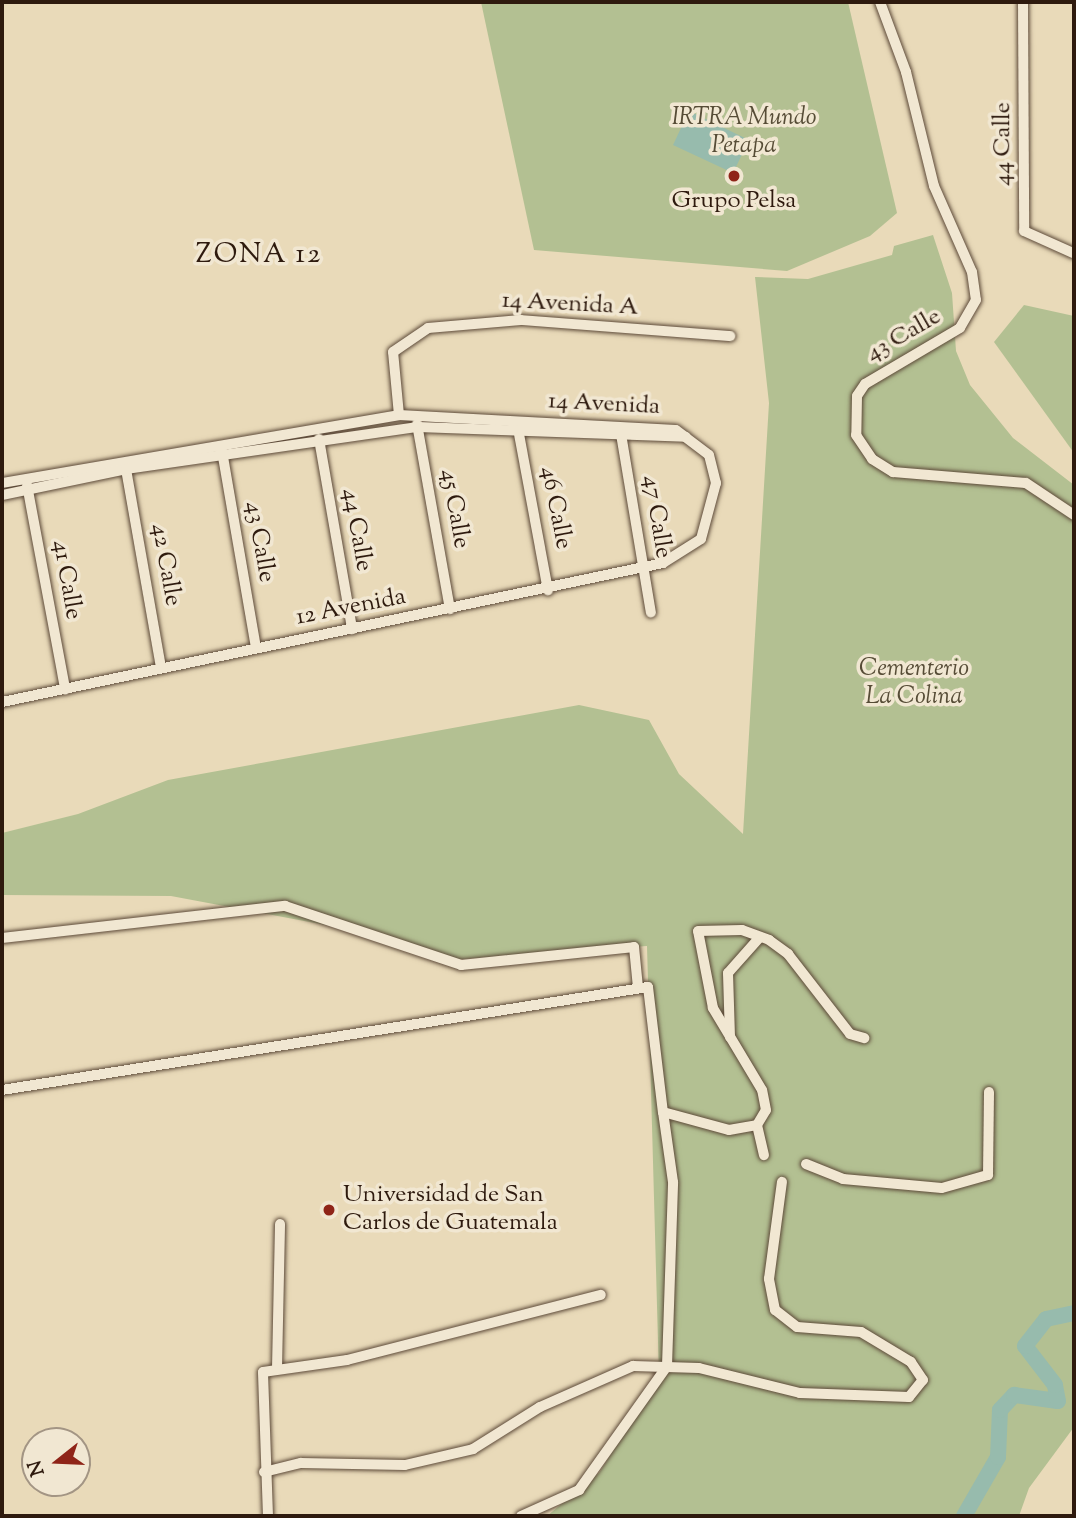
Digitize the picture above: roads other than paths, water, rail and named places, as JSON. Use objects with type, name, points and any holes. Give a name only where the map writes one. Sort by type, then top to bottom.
[{"type":"street","name":"43 Calle","points":[[880,2],[906,72],[934,186],[972,272],[976,300],[961,328],[865,384],[857,396],[856,435],[872,459],[893,472],[1026,483],[1074,515]]},
{"type":"street","name":"44 Calle","points":[[1023,2],[1024,231],[1073,253]]},
{"type":"street","name":"14 Avenida A","points":[[399,415],[391,360],[410,336],[460,324],[522,320],[730,336]]},
{"type":"street","name":"14 Avenida","points":[[2,483],[399,415],[417,422],[519,434],[621,439],[686,437]]},
{"type":"street","name":"14 Avenida","points":[[2,495],[126,469],[417,422],[677,430],[686,437]]},
{"type":"street","name":"45 Calle","points":[[417,422],[450,609]]},
{"type":"street","name":"47 Calle","points":[[620,427],[651,613]]},
{"type":"street","name":"46 Calle","points":[[519,434],[548,590]]},
{"type":"street","name":"12 Avenida","points":[[2,702],[548,590],[677,558],[701,539],[715,503],[714,467],[704,448],[686,437]]},
{"type":"street","name":"44 Calle","points":[[319,439],[352,629]]},
{"type":"street","name":"43 Calle","points":[[220,444],[256,648]]},
{"type":"street","name":"42 Calle","points":[[126,469],[161,668]]},
{"type":"street","name":"41 Calle","points":[[26,478],[65,689]]},
{"type":"street","points":[[2,938],[285,906],[461,965],[634,947],[638,988]]},
{"type":"street","points":[[764,1155],[757,1125],[766,1110],[762,1090],[711,1001],[698,931],[761,937],[788,954],[850,1034],[864,1038]]},
{"type":"street","points":[[730,1037],[728,973],[761,937]]},
{"type":"street","points":[[2,1090],[648,987],[673,1182],[667,1366],[579,1490],[521,1516]]},
{"type":"street","points":[[806,1164],[842,1180],[942,1188],[988,1175],[989,1092]]},
{"type":"street","points":[[663,1112],[729,1130],[757,1125]]},
{"type":"street","points":[[264,1472],[301,1463],[405,1465],[473,1449],[566,1394],[633,1366],[667,1366],[800,1393],[888,1400],[909,1397],[923,1380],[911,1362],[861,1332],[797,1327],[775,1310],[769,1279],[782,1182]]},
{"type":"street","points":[[277,1368],[280,1224]]},
{"type":"street","points":[[268,1516],[264,1472],[263,1372],[347,1360],[601,1295]]},
{"type":"waterway","points":[[964,1516],[998,1457],[1000,1410],[1014,1395],[1058,1401],[1055,1385],[1025,1346],[1046,1319],[1074,1313]]},
{"type":"place","name":"Grupo Pelsa","points":[[734,176]]},
{"type":"place","name":"Universidad de San Carlos de Guatemala","points":[[329,1210]]},
{"type":"district","name":"ZONA 12","points":[[259,255]]},
{"type":"park label","name":"IRTRA Mundo Petapa","points":[[744,133]]},
{"type":"park label","name":"Cementerio La Colina","points":[[914,684]]}]
